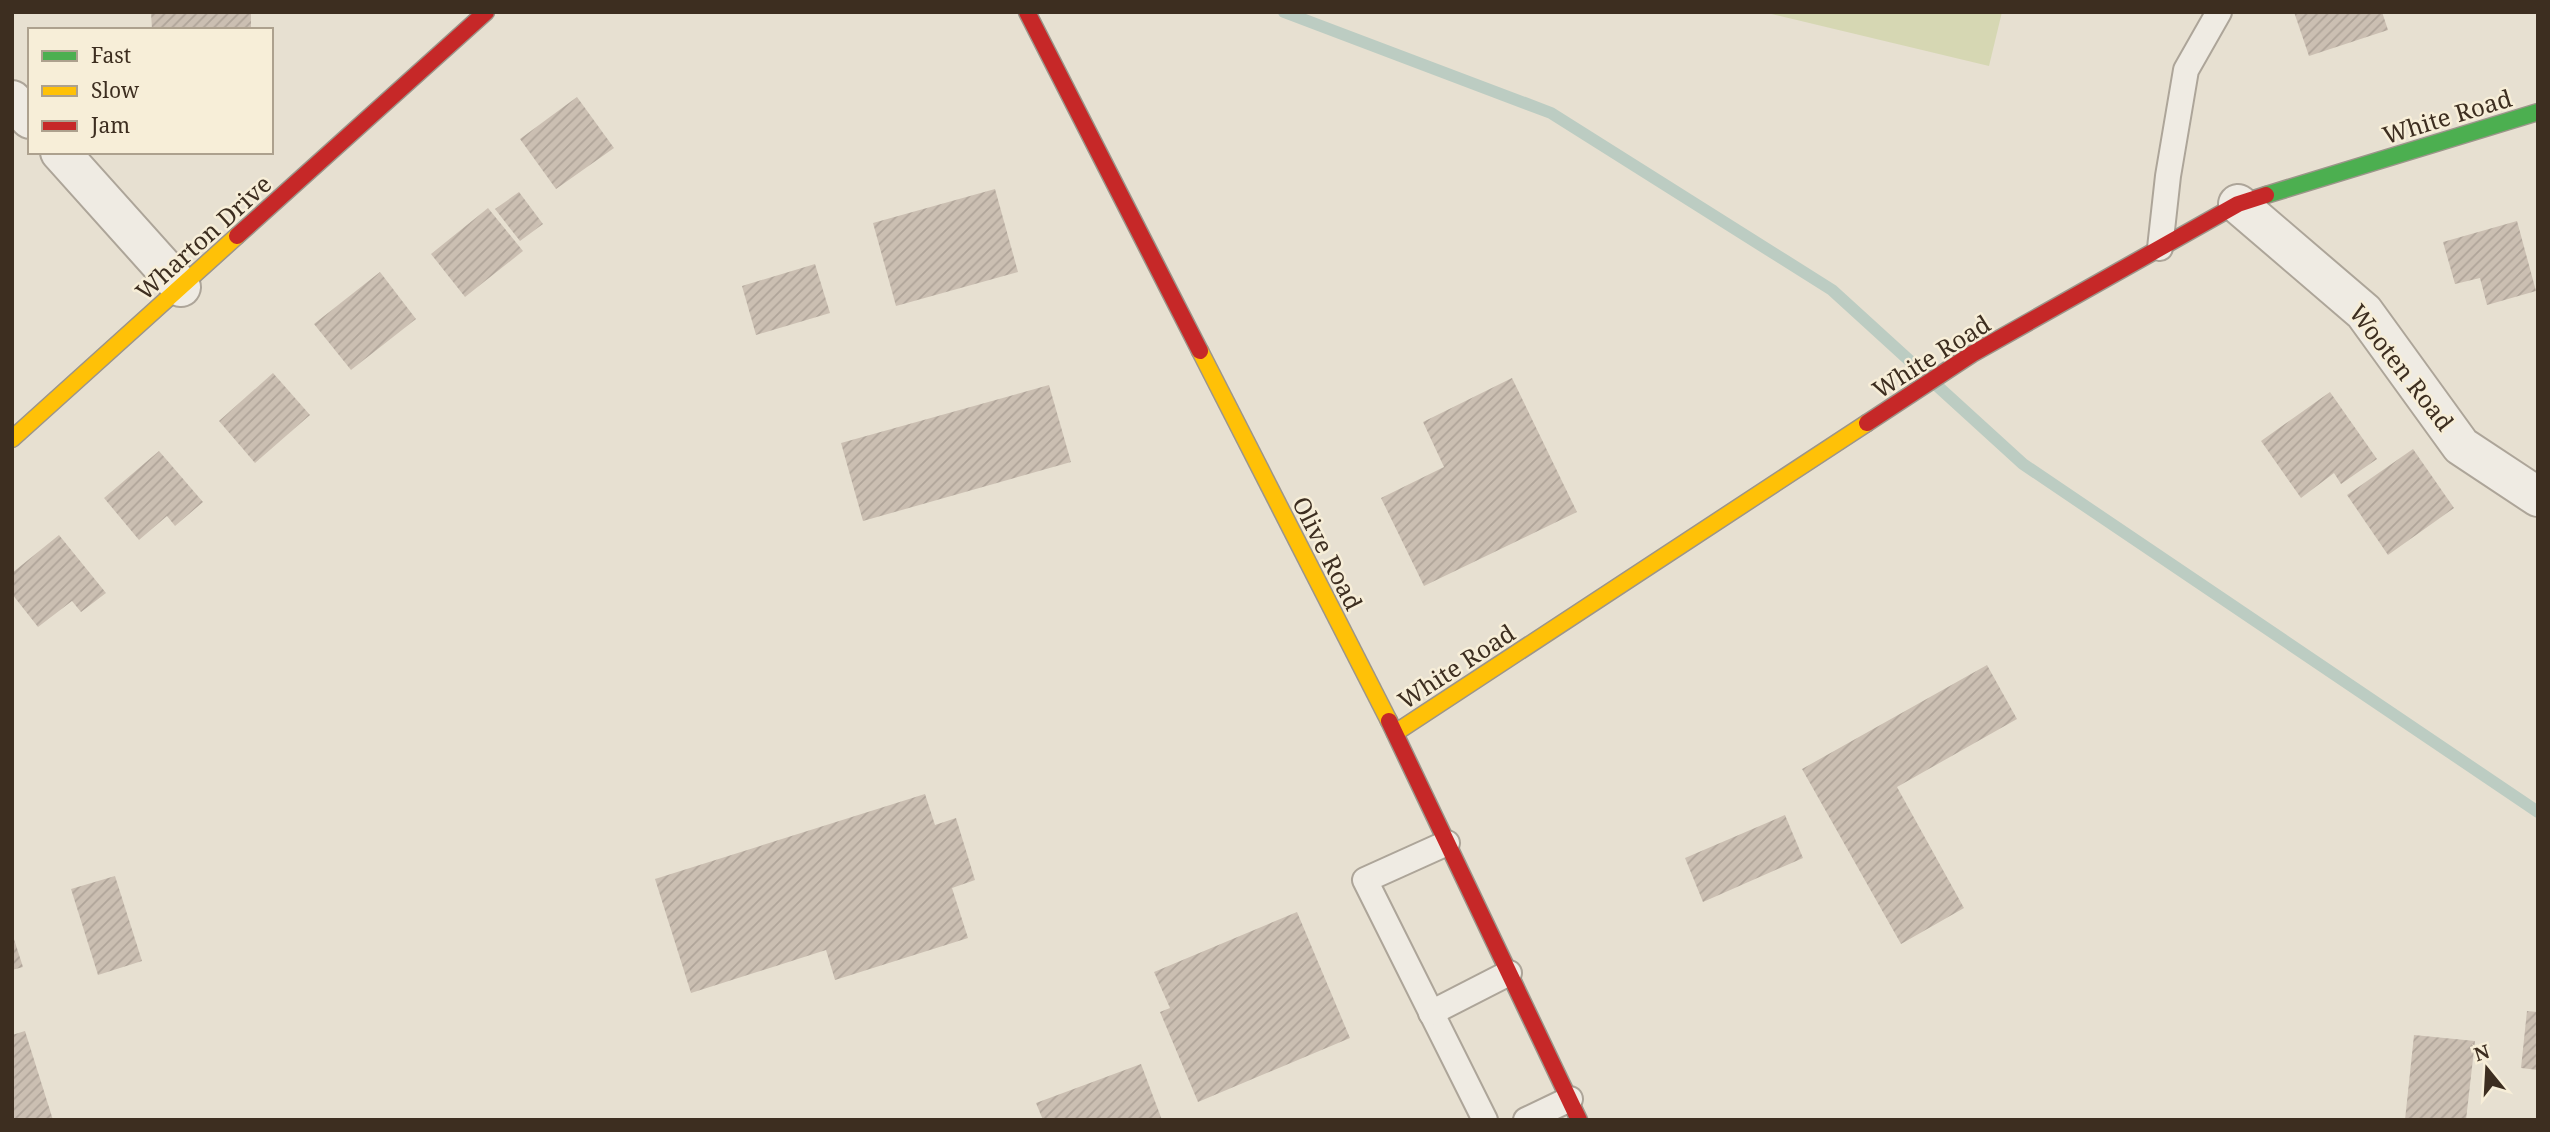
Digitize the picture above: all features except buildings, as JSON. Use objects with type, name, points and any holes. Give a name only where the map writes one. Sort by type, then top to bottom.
[{"type":"street","name":"Wharton Drive","points":[[12,439],[486,12]]},
{"type":"street","name":"Olive Road","points":[[1027,12],[1395,733],[1574,1110]]},
{"type":"street","points":[[12,100],[28,117]]},
{"type":"street","name":"White Road","points":[[1395,733],[1972,354],[2238,204],[2538,112]]},
{"type":"street","points":[[62,154],[181,287]]},
{"type":"street","name":"Wooten Road","points":[[2238,204],[2364,312],[2461,446],[2538,497]]},
{"type":"lane","points":[[2160,248],[2168,176],[2186,70],[2219,12]]},
{"type":"lane","points":[[1447,843],[1365,880],[1485,1120]]},
{"type":"lane","points":[[1431,1013],[1509,973]]},
{"type":"lane","points":[[1526,1120],[1574,1110]]},
{"type":"green space","points":[[1763,12],[2002,12],[1989,66]]},
{"type":"waterway","points":[[1284,12],[1551,113],[1832,290],[2023,464],[2538,812]]},
{"type":"traffic: fast","points":[[2266,195],[2538,112]]},
{"type":"traffic: slow","points":[[12,439],[237,236]]},
{"type":"traffic: slow","points":[[1200,351],[1389,721]]},
{"type":"traffic: slow","points":[[1395,733],[1867,423]]},
{"type":"traffic: jam","points":[[237,236],[486,12]]},
{"type":"traffic: jam","points":[[1027,12],[1200,351]]},
{"type":"traffic: jam","points":[[1867,423],[1972,354],[2238,204],[2266,195]]},
{"type":"traffic: jam","points":[[1389,721],[1579,1120]]}]
